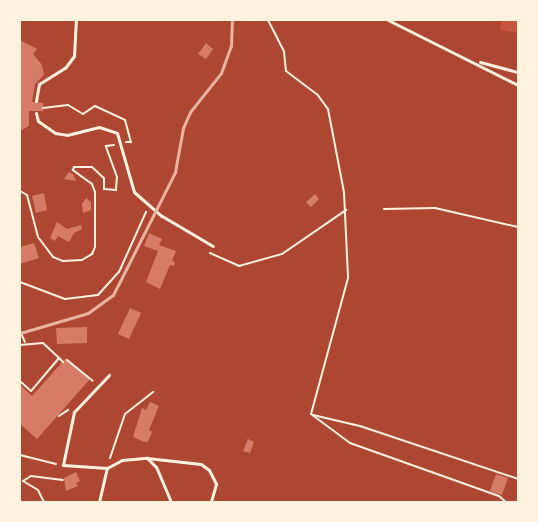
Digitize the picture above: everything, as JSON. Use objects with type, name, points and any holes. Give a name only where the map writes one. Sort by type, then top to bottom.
[{"type":"lane","points":[[36,101],[38,84],[65,68],[74,56],[76,20]]},
{"type":"lane","points":[[388,20],[518,84]]},
{"type":"lane","points":[[474,61],[518,72]]},
{"type":"lane","points":[[36,113],[38,121],[55,133],[67,135],[98,127],[116,133],[134,192],[186,232],[213,246]]},
{"type":"lane","points":[[109,375],[74,412],[63,465],[107,468],[122,460],[147,458],[201,464],[209,470],[216,484],[211,502]]},
{"type":"lane","points":[[147,458],[156,467],[171,502]]},
{"type":"lane","points":[[99,502],[107,468]]},
{"type":"path","points":[[268,20],[284,52],[286,71],[317,94],[328,109],[336,134],[346,210],[348,278],[311,414]]},
{"type":"path","points":[[43,108],[68,105],[83,114],[95,106],[125,120],[131,142]]},
{"type":"path","points":[[20,191],[27,195],[38,237],[53,257],[63,261],[82,260],[92,254],[96,247],[95,192],[92,184],[73,170],[74,167],[92,167],[104,178],[104,189],[116,190],[117,177],[106,146]]},
{"type":"path","points":[[20,282],[65,299],[98,295],[119,272],[149,205]]},
{"type":"path","points":[[384,209],[435,208],[518,226]]},
{"type":"path","points":[[210,253],[240,266],[282,254],[346,210]]},
{"type":"path","points":[[20,331],[25,342]]},
{"type":"path","points":[[20,345],[25,342],[42,343],[63,362]]},
{"type":"path","points":[[20,380],[31,391],[59,358]]},
{"type":"path","points":[[68,360],[94,381],[88,388]]},
{"type":"path","points":[[107,468],[125,414],[154,392]]},
{"type":"path","points":[[59,416],[75,403]]},
{"type":"path","points":[[311,414],[360,426],[518,479]]},
{"type":"path","points":[[311,414],[350,443],[499,496],[506,502]]},
{"type":"path","points":[[20,456],[63,465]]},
{"type":"path","points":[[44,502],[38,490],[23,482],[30,476],[63,480]]},
{"type":"shaded area","points":[[20,20],[502,20],[500,30],[518,33],[518,502],[20,502]]},
{"type":"building","points":[[20,40],[37,49],[33,54],[42,65],[44,75],[35,84],[32,102],[43,103],[43,111],[29,111],[29,126],[20,131]]},
{"type":"building","points":[[206,43],[213,49],[206,59],[198,54]]},
{"type":"building","points":[[69,172],[73,174],[76,181],[64,179]]},
{"type":"building","points":[[44,193],[47,210],[36,213],[32,196]]},
{"type":"building","points":[[315,194],[319,199],[311,207],[306,202]]},
{"type":"building","points":[[86,198],[91,202],[91,210],[83,213],[82,204]]},
{"type":"building","points":[[57,222],[67,229],[81,225],[82,229],[74,233],[69,242],[58,236],[55,241],[50,238]]},
{"type":"building","points":[[149,233],[162,239],[159,245],[176,251],[172,261],[175,262],[174,266],[170,265],[160,289],[146,282],[158,251],[144,246]]},
{"type":"building","points":[[34,243],[39,258],[20,264],[20,247]]},
{"type":"building","points":[[130,308],[141,313],[129,339],[118,334]]},
{"type":"building","points":[[87,327],[87,343],[57,344],[56,328]]},
{"type":"building","points":[[66,358],[90,379],[37,439],[20,424],[20,385],[32,396]]},
{"type":"building","points":[[150,402],[159,406],[149,430],[152,432],[148,442],[144,442],[133,437],[142,408],[146,410]]},
{"type":"building","points":[[248,439],[254,442],[250,453],[243,451]]},
{"type":"building","points":[[76,472],[80,481],[76,483],[78,486],[66,491],[64,478]]},
{"type":"building","points":[[496,474],[508,478],[502,495],[490,491]]},
{"type":"railway","points":[[20,333],[88,313],[113,295],[175,172],[183,128],[190,112],[221,73],[231,46],[232,20]]}]
